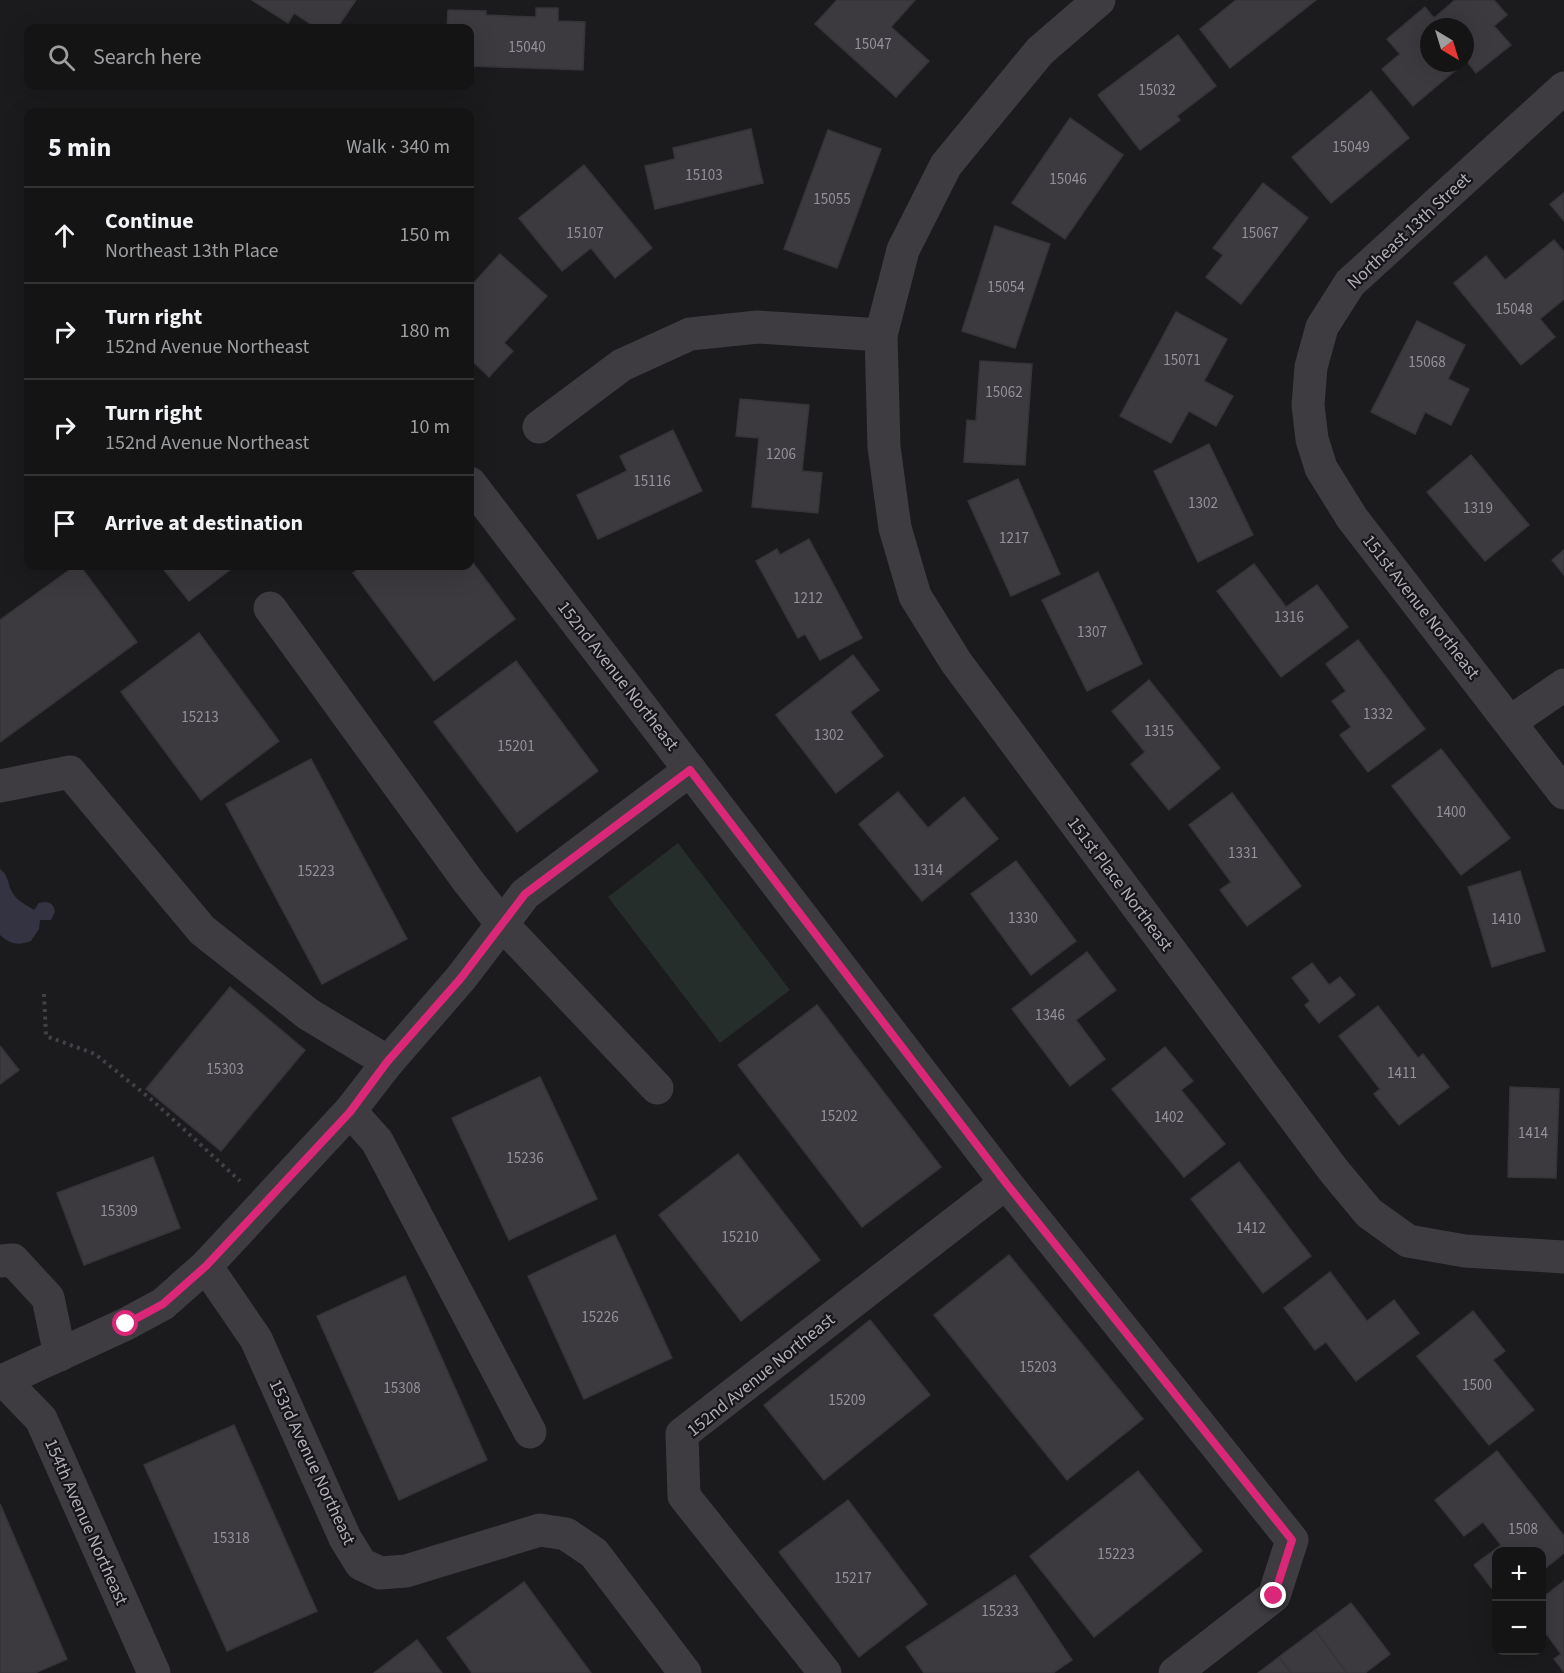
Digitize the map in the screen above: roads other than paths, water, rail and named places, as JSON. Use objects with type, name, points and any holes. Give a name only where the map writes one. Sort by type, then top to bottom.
[{"type":"street","name":"151st Place Northeast","points":[[1099,0],[1040,51],[946,165],[903,250],[881,335],[884,447],[895,528],[915,596],[956,662],[1334,1171],[1369,1213],[1408,1241],[1465,1251],[1564,1257]]},
{"type":"street","name":"Northeast 13th Street","points":[[1308,405],[1311,367],[1322,327],[1350,283],[1564,88]]},
{"type":"street","points":[[539,427],[622,364],[690,334],[758,327],[881,335]]},
{"type":"street","name":"151st Avenue Northeast","points":[[1308,405],[1312,439],[1320,468],[1352,518],[1564,793]]},
{"type":"street","name":"152nd Avenue Northeast","points":[[474,488],[1006,1183],[1292,1540],[1274,1596],[1175,1673]]},
{"type":"street","points":[[270,608],[468,881],[502,924],[657,1088]]},
{"type":"street","points":[[1510,722],[1564,685]]},
{"type":"street","points":[[1,1381],[60,1355],[163,1304],[206,1266],[350,1112],[387,1062],[461,978],[525,894],[690,770]]},
{"type":"street","points":[[0,786],[70,772],[202,930],[308,1014],[387,1062]]},
{"type":"street","points":[[350,1112],[378,1141],[530,1432]]},
{"type":"street","name":"152nd Avenue Northeast","points":[[825,1673],[684,1496],[682,1434],[1006,1183]]},
{"type":"street","points":[[0,1261],[13,1260],[48,1298],[60,1355]]},
{"type":"street","name":"153rd Avenue Northeast","points":[[206,1266],[256,1339],[345,1538],[361,1564],[380,1573],[406,1571],[540,1530],[566,1534],[594,1553],[685,1673]]},
{"type":"street","name":"154th Avenue Northeast","points":[[1,1381],[41,1419],[154,1673]]},
{"type":"water","points":[[0,869],[12,892],[21,902],[34,910],[42,902],[48,902],[53,906],[55,912],[51,920],[40,920],[39,929],[31,941],[14,943],[0,935]]}]
